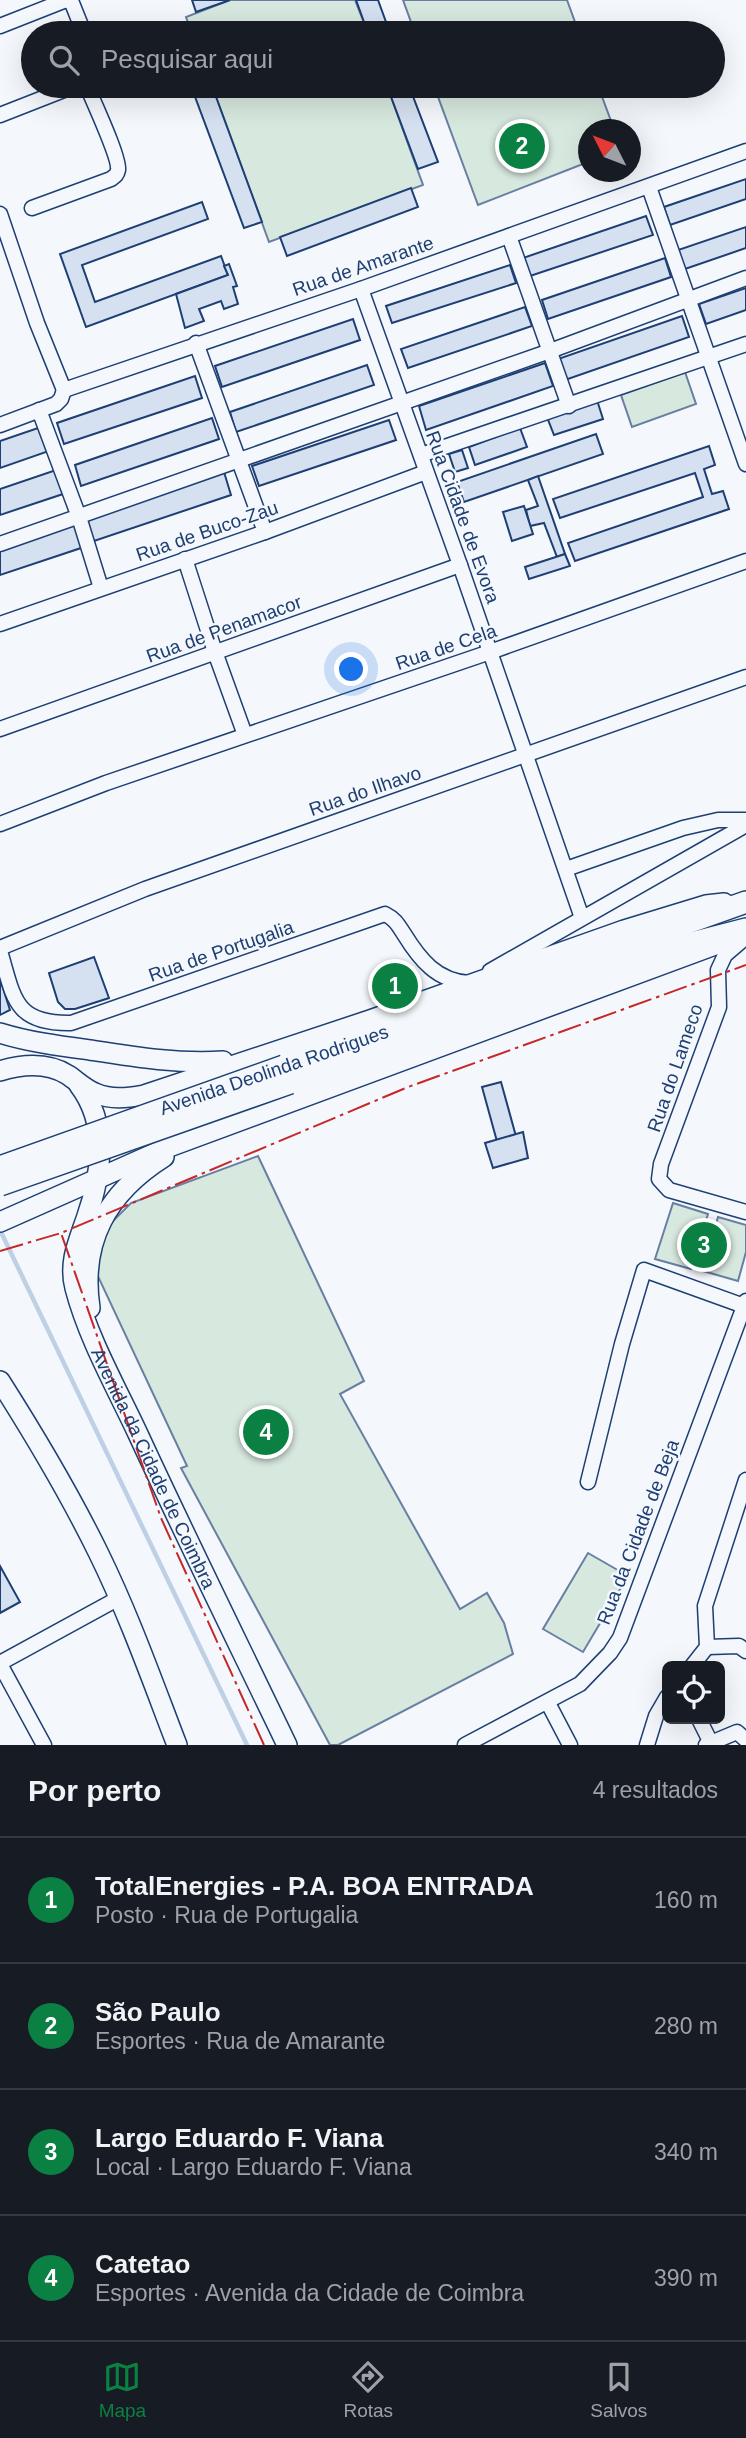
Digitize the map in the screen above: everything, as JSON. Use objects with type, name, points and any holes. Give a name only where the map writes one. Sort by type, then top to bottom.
[{"type":"highway","name":"Avenida Deolinda Rodrigues","points":[[0,1167],[746,901]]},
{"type":"highway","name":"Avenida Deolinda Rodrigues","points":[[0,1185],[286,1066],[692,943],[746,930]]},
{"type":"main road","points":[[0,1053],[56,1069],[96,1094],[121,1098],[144,1095],[286,1066],[370,1020],[468,984],[624,929],[706,905],[746,901]]},
{"type":"main road","points":[[0,1222],[145,1156],[712,947],[746,930]]},
{"type":"main road","points":[[0,1033],[49,1044],[166,1061],[224,1061],[286,1066]]},
{"type":"main road","points":[[0,1071],[44,1065]]},
{"type":"main road","name":"Avenida da Cidade de Coimbra","points":[[78,1083],[88,1097],[97,1125],[99,1167],[93,1199],[73,1257],[72,1272],[77,1297],[96,1344],[287,1745]]},
{"type":"main road","points":[[96,1344],[87,1288],[90,1250],[96,1232],[116,1198],[134,1180],[160,1159],[193,1139]]},
{"type":"main road","points":[[0,1381],[78,1513],[134,1631],[177,1745]]},
{"type":"street","points":[[0,26],[66,0],[72,4],[79,21]]},
{"type":"street","points":[[0,115],[43,98]]},
{"type":"street","points":[[32,208],[116,175],[119,169],[92,98]]},
{"type":"street","name":"Rua de Amarante","points":[[0,425],[56,404],[64,390],[360,289],[746,151]]},
{"type":"street","points":[[649,187],[746,464]]},
{"type":"street","points":[[0,214],[37,323],[64,390]]},
{"type":"street","points":[[509,236],[569,405]]},
{"type":"street","points":[[0,544],[550,351],[746,278]]},
{"type":"street","name":"Rua Cidade de Evora","points":[[360,289],[460,565],[582,918]]},
{"type":"street","points":[[196,343],[265,532]]},
{"type":"street","points":[[421,455],[746,344]]},
{"type":"street","points":[[39,410],[79,517],[101,588]]},
{"type":"street","name":"Rua de Buco-Zau","points":[[0,624],[265,532],[426,472]]},
{"type":"street","points":[[185,559],[245,735]]},
{"type":"street","name":"Rua de Cela","points":[[0,824],[106,783],[746,561]]},
{"type":"street","name":"Rua de Penamacor","points":[[0,729],[460,565]]},
{"type":"street","name":"Rua do Ilhavo","points":[[0,949],[145,889],[746,677]]},
{"type":"street","points":[[566,869],[683,828],[718,820],[746,823]]},
{"type":"street","points":[[468,984],[746,823]]},
{"type":"street","name":"Rua de Portugalia","points":[[0,949],[17,1003],[29,1015],[48,1023],[71,1023],[385,914],[394,919],[425,965],[450,980],[468,984]]},
{"type":"street","name":"Rua do Lameco","points":[[746,937],[725,955],[718,970],[719,1007],[662,1164],[659,1179],[669,1190],[746,1212]]},
{"type":"street","points":[[588,1482],[622,1343],[644,1270],[745,1303]]},
{"type":"street","name":"Rua da Cidade de Beja","points":[[465,1745],[580,1684],[610,1653],[620,1638],[745,1303]]},
{"type":"street","points":[[696,1661],[706,1647],[705,1606],[746,1479]]},
{"type":"street","points":[[733,1521],[746,1530]]},
{"type":"street","points":[[44,1745],[0,1664],[118,1598]]},
{"type":"street","points":[[706,1647],[739,1646],[746,1651]]},
{"type":"street","points":[[548,1703],[570,1745]]},
{"type":"street","points":[[647,1745],[662,1706]]},
{"type":"street","points":[[701,1724],[709,1744],[737,1732],[746,1740]]},
{"type":"shaded area","points":[[230,0],[355,0],[363,21],[188,21],[186,17]]},
{"type":"shaded area","points":[[403,0],[567,0],[575,21],[411,21]]},
{"type":"shaded area","points":[[216,98],[391,98],[423,185],[269,242]]},
{"type":"shaded area","points":[[438,98],[602,98],[610,119],[578,119],[578,166],[478,205]]},
{"type":"shaded area","points":[[685,372],[696,404],[632,427],[621,395]]},
{"type":"shaded area","points":[[258,1156],[364,1381],[340,1394],[460,1609],[487,1593],[504,1623],[513,1654],[338,1745],[330,1745],[181,1468],[187,1466],[95,1270],[106,1228],[131,1203]]},
{"type":"shaded area","points":[[673,1203],[708,1214],[691,1269],[655,1259]]},
{"type":"shaded area","points":[[718,1217],[746,1225],[746,1252],[738,1281],[703,1271]]},
{"type":"shaded area","points":[[588,1553],[628,1576],[583,1652],[543,1629]]},
{"type":"building","points":[[192,0],[230,0],[196,12]]},
{"type":"building","points":[[356,0],[378,0],[386,21],[364,21]]},
{"type":"building","points":[[195,98],[216,98],[262,222],[244,228]]},
{"type":"building","points":[[391,98],[414,98],[438,162],[418,169]]},
{"type":"building","points":[[746,179],[746,199],[670,225],[664,207]]},
{"type":"building","points":[[411,188],[418,207],[287,256],[280,237]]},
{"type":"building","points":[[202,202],[208,219],[82,265],[95,302],[221,256],[228,275],[86,327],[60,254]]},
{"type":"building","points":[[646,216],[653,235],[530,276],[523,258]]},
{"type":"building","points":[[746,227],[746,248],[685,269],[678,250]]},
{"type":"building","points":[[665,258],[671,277],[548,319],[542,300]]},
{"type":"building","points":[[229,264],[237,286],[233,287],[238,304],[224,309],[221,301],[199,309],[204,321],[185,328],[176,294],[228,275],[224,266]]},
{"type":"building","points":[[510,265],[516,283],[392,323],[386,306]]},
{"type":"building","points":[[746,288],[746,310],[706,324],[699,304]]},
{"type":"building","points":[[525,307],[532,326],[408,368],[401,349]]},
{"type":"building","points":[[682,316],[689,337],[565,380],[558,359]]},
{"type":"building","points":[[353,319],[360,340],[222,387],[215,366]]},
{"type":"building","points":[[545,363],[553,386],[426,430],[419,406]]},
{"type":"building","points":[[367,365],[374,385],[236,432],[230,412]]},
{"type":"building","points":[[195,376],[202,398],[64,444],[57,423]]},
{"type":"building","points":[[597,400],[603,419],[554,435],[547,417]]},
{"type":"building","points":[[212,418],[219,439],[81,486],[75,465]]},
{"type":"building","points":[[389,420],[396,440],[259,486],[252,466]]},
{"type":"building","points":[[41,427],[49,451],[0,468],[0,441]]},
{"type":"building","points":[[520,428],[527,447],[475,465],[469,447]]},
{"type":"building","points":[[596,434],[603,454],[464,502],[457,482]]},
{"type":"building","points":[[709,446],[715,465],[704,469],[712,494],[723,491],[729,509],[575,561],[568,543],[703,497],[695,473],[560,518],[553,499]]},
{"type":"building","points":[[462,450],[468,468],[455,472],[449,454]]},
{"type":"building","points":[[59,469],[66,493],[0,515],[0,489]]},
{"type":"building","points":[[224,472],[231,495],[91,542],[84,519]]},
{"type":"building","points":[[538,476],[565,554],[557,557],[544,523],[530,526],[526,510],[538,506],[528,480]]},
{"type":"building","points":[[524,506],[533,534],[512,541],[503,512]]},
{"type":"building","points":[[76,524],[84,547],[0,575],[0,549]]},
{"type":"building","points":[[565,554],[570,566],[529,579],[525,567]]},
{"type":"building","points":[[94,957],[109,998],[75,1009],[65,1009],[58,1002],[49,973]]},
{"type":"building","points":[[0,979],[10,1010],[0,1015]]},
{"type":"building","points":[[501,1082],[517,1140],[498,1145],[482,1087]]},
{"type":"building","points":[[523,1132],[528,1158],[493,1168],[485,1143]]},
{"type":"building","points":[[0,1566],[20,1602],[0,1613]]},
{"type":"waterway","points":[[0,1230],[247,1745]]},
{"type":"power","points":[[264,1745],[161,1518],[61,1233],[408,1087],[746,965]]},
{"type":"power","points":[[0,1251],[61,1233]]},
{"type":"place","name":"São Paulo","points":[[522,146]]},
{"type":"place","name":"TotalEnergies - P.A. BOA ENTRADA","points":[[395,986]]},
{"type":"place","name":"Largo Eduardo F. Viana","points":[[704,1245]]},
{"type":"place","name":"Catetao","points":[[266,1432]]}]
